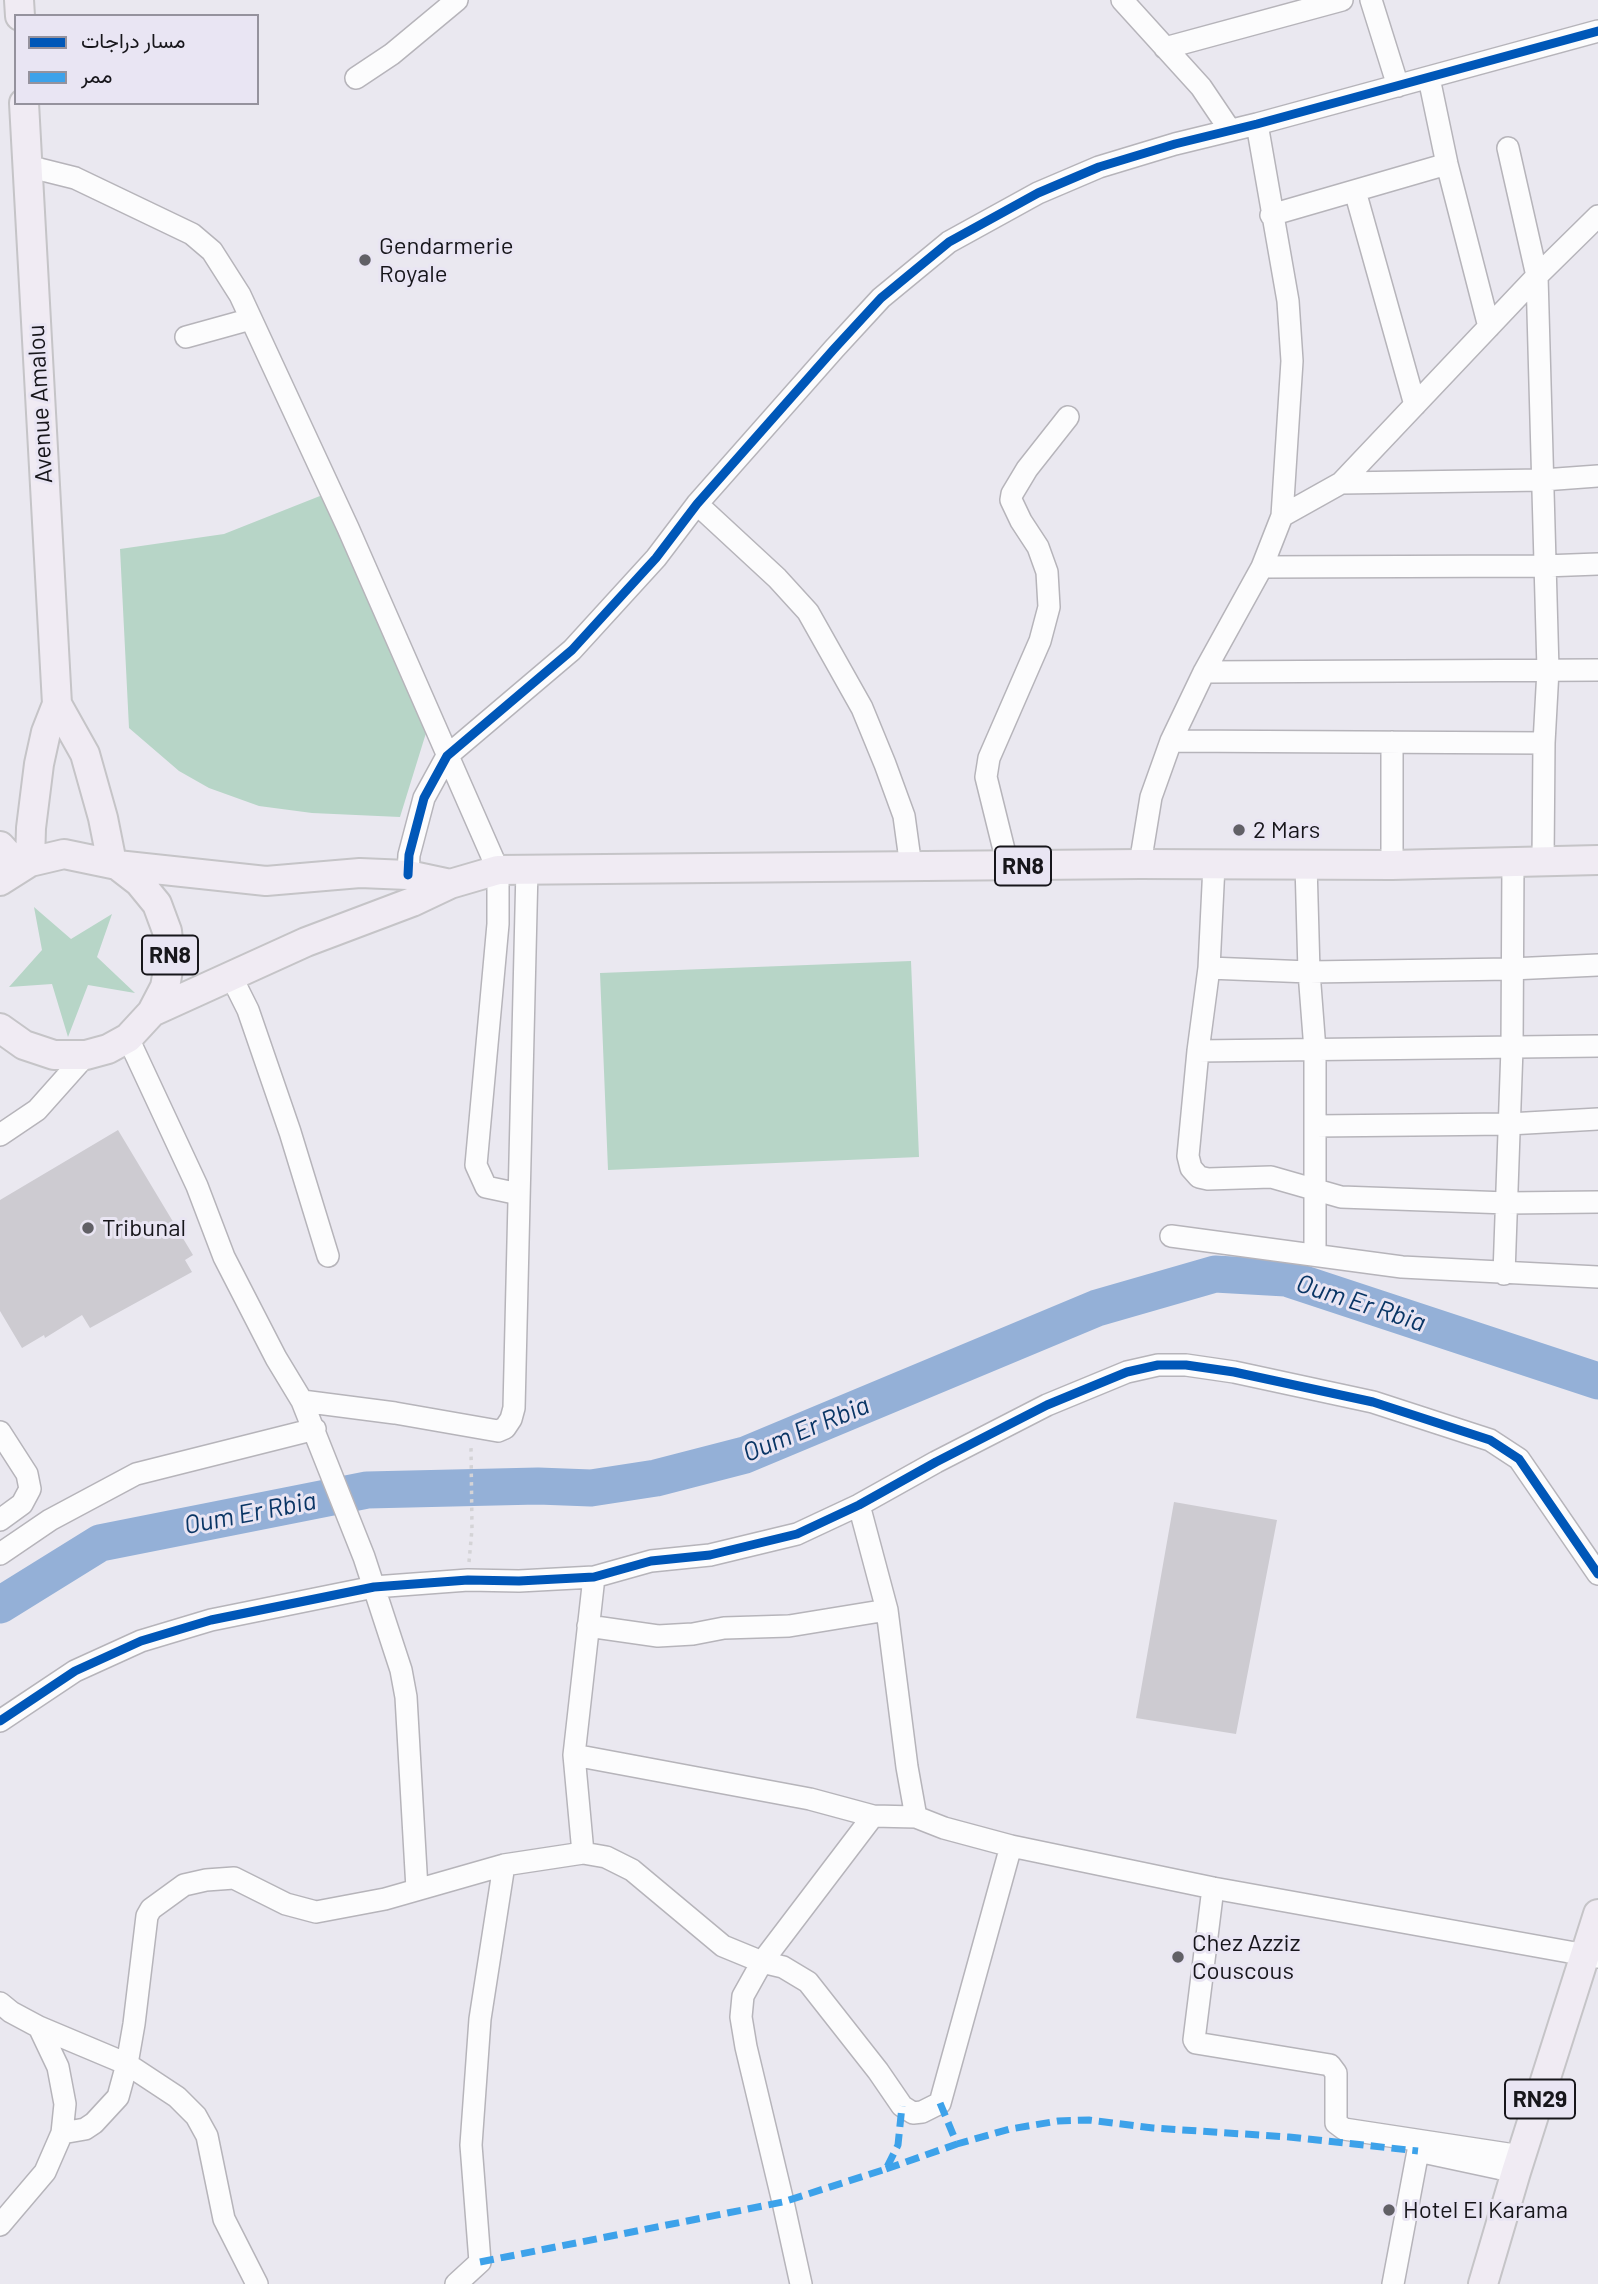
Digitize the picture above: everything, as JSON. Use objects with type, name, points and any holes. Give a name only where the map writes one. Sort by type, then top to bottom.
[{"type":"main road","name":"Avenue Amalou","points":[[24,105],[57,704]]},
{"type":"main road","points":[[57,704],[85,754],[114,864]]},
{"type":"main road","points":[[16,870],[31,828],[39,764],[57,704]]},
{"type":"main road","points":[[0,846],[16,870]]},
{"type":"main road","name":"RN8","points":[[16,870],[64,854],[114,864],[266,881],[360,873],[408,875],[450,884]]},
{"type":"main road","name":"RN8","points":[[152,1012],[306,942],[412,902],[450,884],[498,870],[1140,864],[1392,865],[1598,860]]},
{"type":"main road","name":"RN8","points":[[0,1028],[24,1045],[54,1055],[86,1055],[108,1049],[128,1038],[152,1012],[167,978],[170,959],[167,931],[157,904],[139,882],[114,864]]},
{"type":"main road","name":"RN29","points":[[1483,2284],[1519,2164],[1592,1956],[1598,1917]]},
{"type":"street","points":[[356,78],[392,54],[457,0]]},
{"type":"street","points":[[1122,0],[1201,87],[1230,130]]},
{"type":"street","points":[[1165,48],[1286,7],[1342,0]]},
{"type":"street","points":[[1371,0],[1398,86]]},
{"type":"street","points":[[408,875],[409,855],[424,798],[447,756],[572,650],[656,558],[697,504],[881,298],[949,242],[1038,192],[1099,167],[1175,144],[1598,31]]},
{"type":"street","points":[[1429,78],[1447,164],[1489,327]]},
{"type":"street","points":[[1140,864],[1150,797],[1171,741],[1204,672],[1262,567],[1282,516],[1292,361],[1288,301],[1257,124]]},
{"type":"street","points":[[1508,148],[1537,276],[1548,670],[1543,861]]},
{"type":"street","points":[[1271,215],[1447,164]]},
{"type":"street","points":[[27,166],[75,178],[192,234],[212,251],[228,274],[251,319],[348,528],[498,870],[498,924],[476,1165],[478,1175],[486,1187],[519,1194]]},
{"type":"street","points":[[1355,191],[1415,405]]},
{"type":"street","points":[[1282,516],[1341,483],[1537,276],[1598,216]]},
{"type":"street","points":[[186,337],[251,319]]},
{"type":"street","points":[[1008,866],[986,777],[989,758],[1040,641],[1049,607],[1047,572],[1038,547],[1013,506],[1012,494],[1068,417]]},
{"type":"street","points":[[1341,483],[1544,480],[1598,476]]},
{"type":"street","points":[[697,504],[777,578],[808,612],[862,708],[885,764],[904,816],[911,867]]},
{"type":"street","points":[[1262,567],[1598,564]]},
{"type":"street","points":[[1204,672],[1598,670]]},
{"type":"street","points":[[1171,741],[1544,743]]},
{"type":"street","points":[[1392,742],[1392,865]]},
{"type":"street","points":[[1504,1274],[1512,1048],[1513,862]]},
{"type":"street","points":[[1214,864],[1209,968],[1188,1156],[1194,1172],[1208,1180],[1270,1177],[1341,1197],[1507,1203],[1598,1202]]},
{"type":"street","points":[[1306,864],[1309,972],[1315,1050],[1315,1255]]},
{"type":"street","points":[[302,1401],[395,1413],[498,1432],[505,1428],[511,1419],[514,1408],[527,869]]},
{"type":"street","points":[[1209,968],[1309,972],[1511,970],[1598,965]]},
{"type":"street","points":[[231,976],[248,1010],[282,1107],[328,1256]]},
{"type":"street","points":[[128,1038],[197,1186],[224,1257],[276,1358],[302,1401],[318,1436],[364,1557],[401,1670],[406,1697],[417,1889]]},
{"type":"street","points":[[1198,1051],[1598,1046]]},
{"type":"street","points":[[0,1135],[37,1110],[86,1055]]},
{"type":"street","points":[[1315,1126],[1509,1124],[1598,1119]]},
{"type":"street","points":[[1171,1236],[1402,1267],[1598,1278]]},
{"type":"street","points":[[0,1721],[75,1671],[141,1641],[211,1620],[374,1587],[468,1580],[519,1581],[593,1577],[651,1561],[710,1555],[797,1534],[859,1505],[1047,1405],[1127,1372],[1158,1365],[1186,1365],[1234,1372],[1373,1402],[1490,1440],[1519,1459],[1598,1574]]},
{"type":"street","points":[[0,1432],[27,1474],[30,1489],[22,1504],[0,1520]]},
{"type":"street","points":[[0,1554],[50,1520],[135,1474],[318,1436]]},
{"type":"street","points":[[859,1505],[887,1610],[916,1817]]},
{"type":"street","points":[[583,1853],[574,1755],[593,1577]]},
{"type":"street","points":[[588,1626],[658,1636],[693,1634],[724,1628],[789,1626],[887,1610]]},
{"type":"street","points":[[574,1755],[810,1799],[873,1816],[916,1817],[944,1828],[1011,1846],[1213,1888],[1592,1956]]},
{"type":"street","points":[[801,2284],[749,2061],[741,2018],[743,1996],[762,1962],[873,1816]]},
{"type":"street","points":[[62,2133],[85,2129],[118,2097],[134,2024],[145,1924],[151,1909],[184,1885],[234,1878],[286,1905],[316,1912],[372,1902],[504,1865],[583,1853],[606,1857],[632,1870],[723,1946],[762,1962],[783,1967],[808,1982],[902,2106],[913,2113],[931,2108],[940,2103],[1011,1846]]},
{"type":"street","points":[[456,2284],[480,2262],[471,2146],[480,2019],[504,1865]]},
{"type":"street","points":[[1213,1888],[1194,2040],[1196,2043],[1330,2065],[1336,2073],[1336,2123],[1344,2129],[1519,2164]]},
{"type":"street","points":[[0,2003],[39,2027],[127,2064],[177,2097],[196,2116],[207,2136],[224,2219],[257,2284]]},
{"type":"street","points":[[0,2225],[45,2172],[62,2133],[65,2104],[58,2067],[39,2027]]},
{"type":"street","points":[[1393,2284],[1418,2151],[1519,2164]]},
{"type":"path","points":[[468,1580],[472,1529],[471,1449]]},
{"type":"green space","points":[[325,494],[426,733],[400,817],[312,813],[259,806],[209,788],[179,771],[129,728],[120,549],[224,534]]},
{"type":"green space","points":[[34,907],[71,939],[112,914],[97,957],[135,993],[88,985],[68,1037],[52,984],[9,987],[42,950]]},
{"type":"green space","points":[[911,961],[919,1157],[608,1170],[600,973]]},
{"type":"building","name":"Tribunal","points":[[118,1130],[193,1255],[185,1260],[192,1272],[90,1328],[82,1315],[45,1338],[44,1335],[22,1348],[0,1311],[0,1200]]},
{"type":"building","points":[[1174,1502],[1277,1520],[1236,1734],[1136,1718]]},
{"type":"waterway","name":"Oum Er Rbia","points":[[0,1605],[100,1543],[367,1490],[538,1486],[591,1488],[656,1478],[745,1455],[1097,1308],[1215,1274],[1286,1278],[1598,1381]]},
{"type":"marked path","points":[[940,2103],[957,2144],[1010,2129],[1058,2121],[1089,2120],[1418,2151]]},
{"type":"marked path","points":[[480,2262],[783,2202],[886,2169],[898,2145],[902,2106]]},
{"type":"marked path","points":[[886,2169],[957,2144]]},
{"type":"cycle path","points":[[408,875],[409,855],[424,798],[447,756],[572,650],[656,558],[697,504],[881,298],[949,242],[1038,193],[1099,167],[1175,144],[1598,31]]},
{"type":"cycle path","points":[[0,1721],[75,1671],[141,1641],[211,1620],[374,1587],[468,1580],[519,1581],[594,1577],[651,1561],[710,1555],[797,1534],[859,1505],[1047,1405],[1127,1372],[1158,1365],[1186,1365],[1234,1372],[1373,1402],[1490,1440],[1519,1459],[1598,1574]]},
{"type":"place","name":"Gendarmerie Royale","points":[[365,260]]},
{"type":"place","name":"2 Mars","points":[[1239,830]]},
{"type":"place","name":"Tribunal","points":[[88,1228]]},
{"type":"place","name":"Chez Azziz Couscous","points":[[1178,1957]]},
{"type":"place","name":"Hotel El Karama","points":[[1389,2210]]}]
